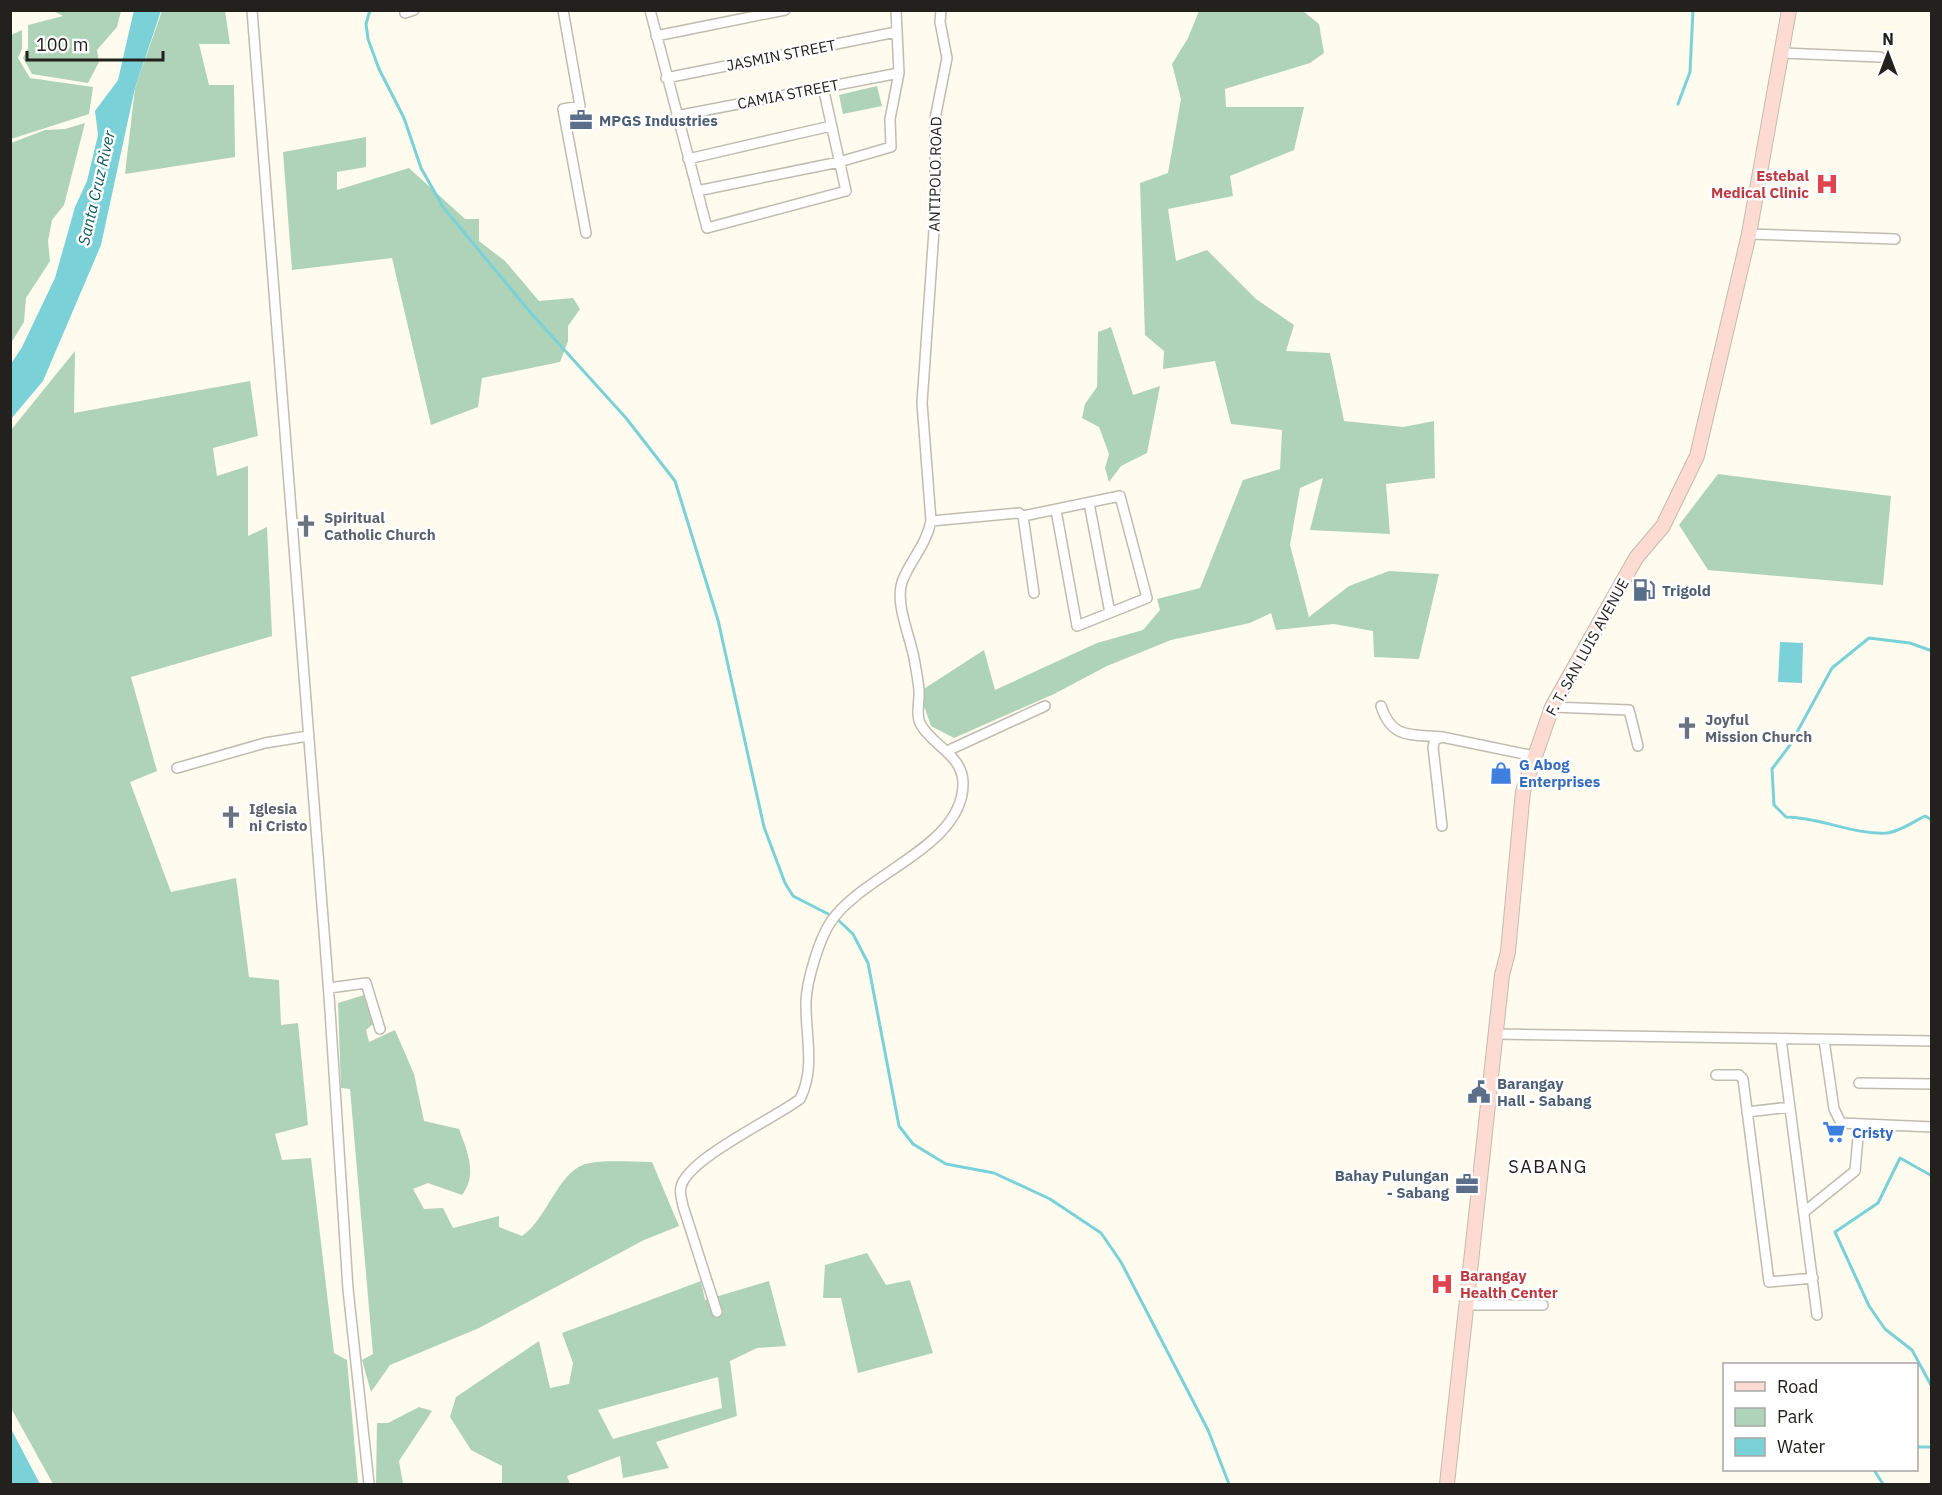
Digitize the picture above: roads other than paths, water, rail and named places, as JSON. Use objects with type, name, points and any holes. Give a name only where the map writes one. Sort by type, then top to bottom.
[{"type":"main road","name":"F. T. SAN LUIS AVENUE","points":[[1447,1485],[1495,1034],[1502,975],[1508,951],[1523,791],[1552,707],[1636,558],[1663,526],[1697,456],[1749,234],[1790,10]]},
{"type":"street","points":[[252,10],[329,988],[348,1289],[369,1485]]},
{"type":"street","points":[[563,10],[580,105],[563,109],[586,233]]},
{"type":"street","points":[[650,10],[706,228],[846,191],[824,87]]},
{"type":"street","points":[[656,36],[785,10]]},
{"type":"street","points":[[697,191],[839,162],[891,147],[890,119],[899,73],[900,51],[896,32],[896,10]]},
{"type":"street","name":"ANTIPOLO ROAD","points":[[931,521],[922,403],[935,216],[935,119],[947,58],[940,10]]},
{"type":"street","name":"JASMIN STREET","points":[[666,78],[896,32]]},
{"type":"street","points":[[1782,53],[1880,57]]},
{"type":"street","name":"CAMIA STREET","points":[[676,116],[899,73]]},
{"type":"street","points":[[688,159],[831,126]]},
{"type":"street","points":[[1749,234],[1895,239]]},
{"type":"street","points":[[717,1312],[683,1206],[680,1188],[687,1174],[724,1146],[800,1099],[807,1087],[809,1067],[806,1002],[808,979],[829,924],[853,896],[938,837],[953,816],[962,796],[963,781],[958,765],[947,751],[929,737],[919,723],[920,692],[902,605],[902,584],[927,538],[931,521],[1019,513],[1023,516],[1120,496],[1147,598],[1077,626],[1056,510]]},
{"type":"street","points":[[1089,503],[1110,613]]},
{"type":"street","points":[[1023,516],[1034,593]]},
{"type":"street","points":[[947,751],[1046,706]]},
{"type":"street","points":[[1381,706],[1389,725],[1400,733],[1442,737],[1534,756]]},
{"type":"street","points":[[1552,707],[1629,710],[1638,746]]},
{"type":"street","points":[[177,768],[265,743],[308,736]]},
{"type":"street","points":[[1442,737],[1435,740],[1433,747],[1443,826]]},
{"type":"street","points":[[329,988],[366,983],[380,1029]]},
{"type":"street","points":[[1495,1034],[1932,1041]]},
{"type":"street","points":[[1781,1039],[1817,1315]]},
{"type":"street","points":[[1824,1040],[1836,1116],[1841,1123],[1859,1126],[1932,1127]]},
{"type":"street","points":[[1716,1075],[1739,1076],[1743,1079],[1769,1282],[1813,1278]]},
{"type":"street","points":[[1859,1083],[1932,1084]]},
{"type":"street","points":[[1747,1112],[1790,1107]]},
{"type":"street","points":[[1804,1212],[1855,1171],[1859,1126]]},
{"type":"street","points":[[1465,1305],[1543,1305]]},
{"type":"water","name":"Santa Cruz River","points":[[134,10],[161,11],[135,88],[101,245],[43,381],[11,419],[11,364],[22,347],[55,278],[75,207],[87,181],[98,135],[95,111],[118,80]]},
{"type":"water","points":[[1780,642],[1803,643],[1802,683],[1778,682]]},
{"type":"water","points":[[10,1427],[40,1484],[11,1484]]},
{"type":"waterway","points":[[370,10],[366,24],[368,39],[379,69],[404,118],[421,168],[443,207],[530,312],[626,418],[675,481],[718,620],[764,827],[785,883],[793,896],[836,918],[853,934],[868,963],[899,1126],[913,1144],[946,1164],[994,1173],[1050,1199],[1101,1233],[1121,1262],[1208,1430],[1229,1484]]},
{"type":"waterway","points":[[1678,104],[1690,72],[1693,10]]},
{"type":"waterway","points":[[1932,651],[1910,643],[1869,638],[1832,668],[1790,745],[1772,769],[1774,805],[1786,817],[1874,833],[1897,831],[1925,816],[1932,820]]},
{"type":"waterway","points":[[1932,861],[1932,874]]},
{"type":"waterway","points":[[1932,1176],[1900,1158],[1878,1203],[1835,1232],[1869,1306],[1885,1329],[1912,1350],[1932,1387]]},
{"type":"waterway","points":[[1918,1447],[1932,1447]]},
{"type":"waterway","points":[[1875,1471],[1883,1484]]},
{"type":"place","name":"MPGS Industries","points":[[581,120]]},
{"type":"place","name":"Estebal Medical Clinic","points":[[1827,184]]},
{"type":"place","name":"Spiritual Catholic Church","points":[[306,526]]},
{"type":"place","name":"Trigold","points":[[1644,590]]},
{"type":"place","name":"Joyful Mission Church","points":[[1687,728]]},
{"type":"place","name":"G Abog Enterprises","points":[[1501,773]]},
{"type":"place","name":"Iglesia ni Cristo","points":[[231,817]]},
{"type":"place","name":"Barangay Hall - Sabang","points":[[1479,1092]]},
{"type":"place","name":"Cristy","points":[[1834,1132]]},
{"type":"place","name":"Bahay Pulungan - Sabang","points":[[1467,1184]]},
{"type":"place","name":"Barangay Health Center","points":[[1442,1284]]},
{"type":"district","name":"SABANG","points":[[1548,1166]]}]
